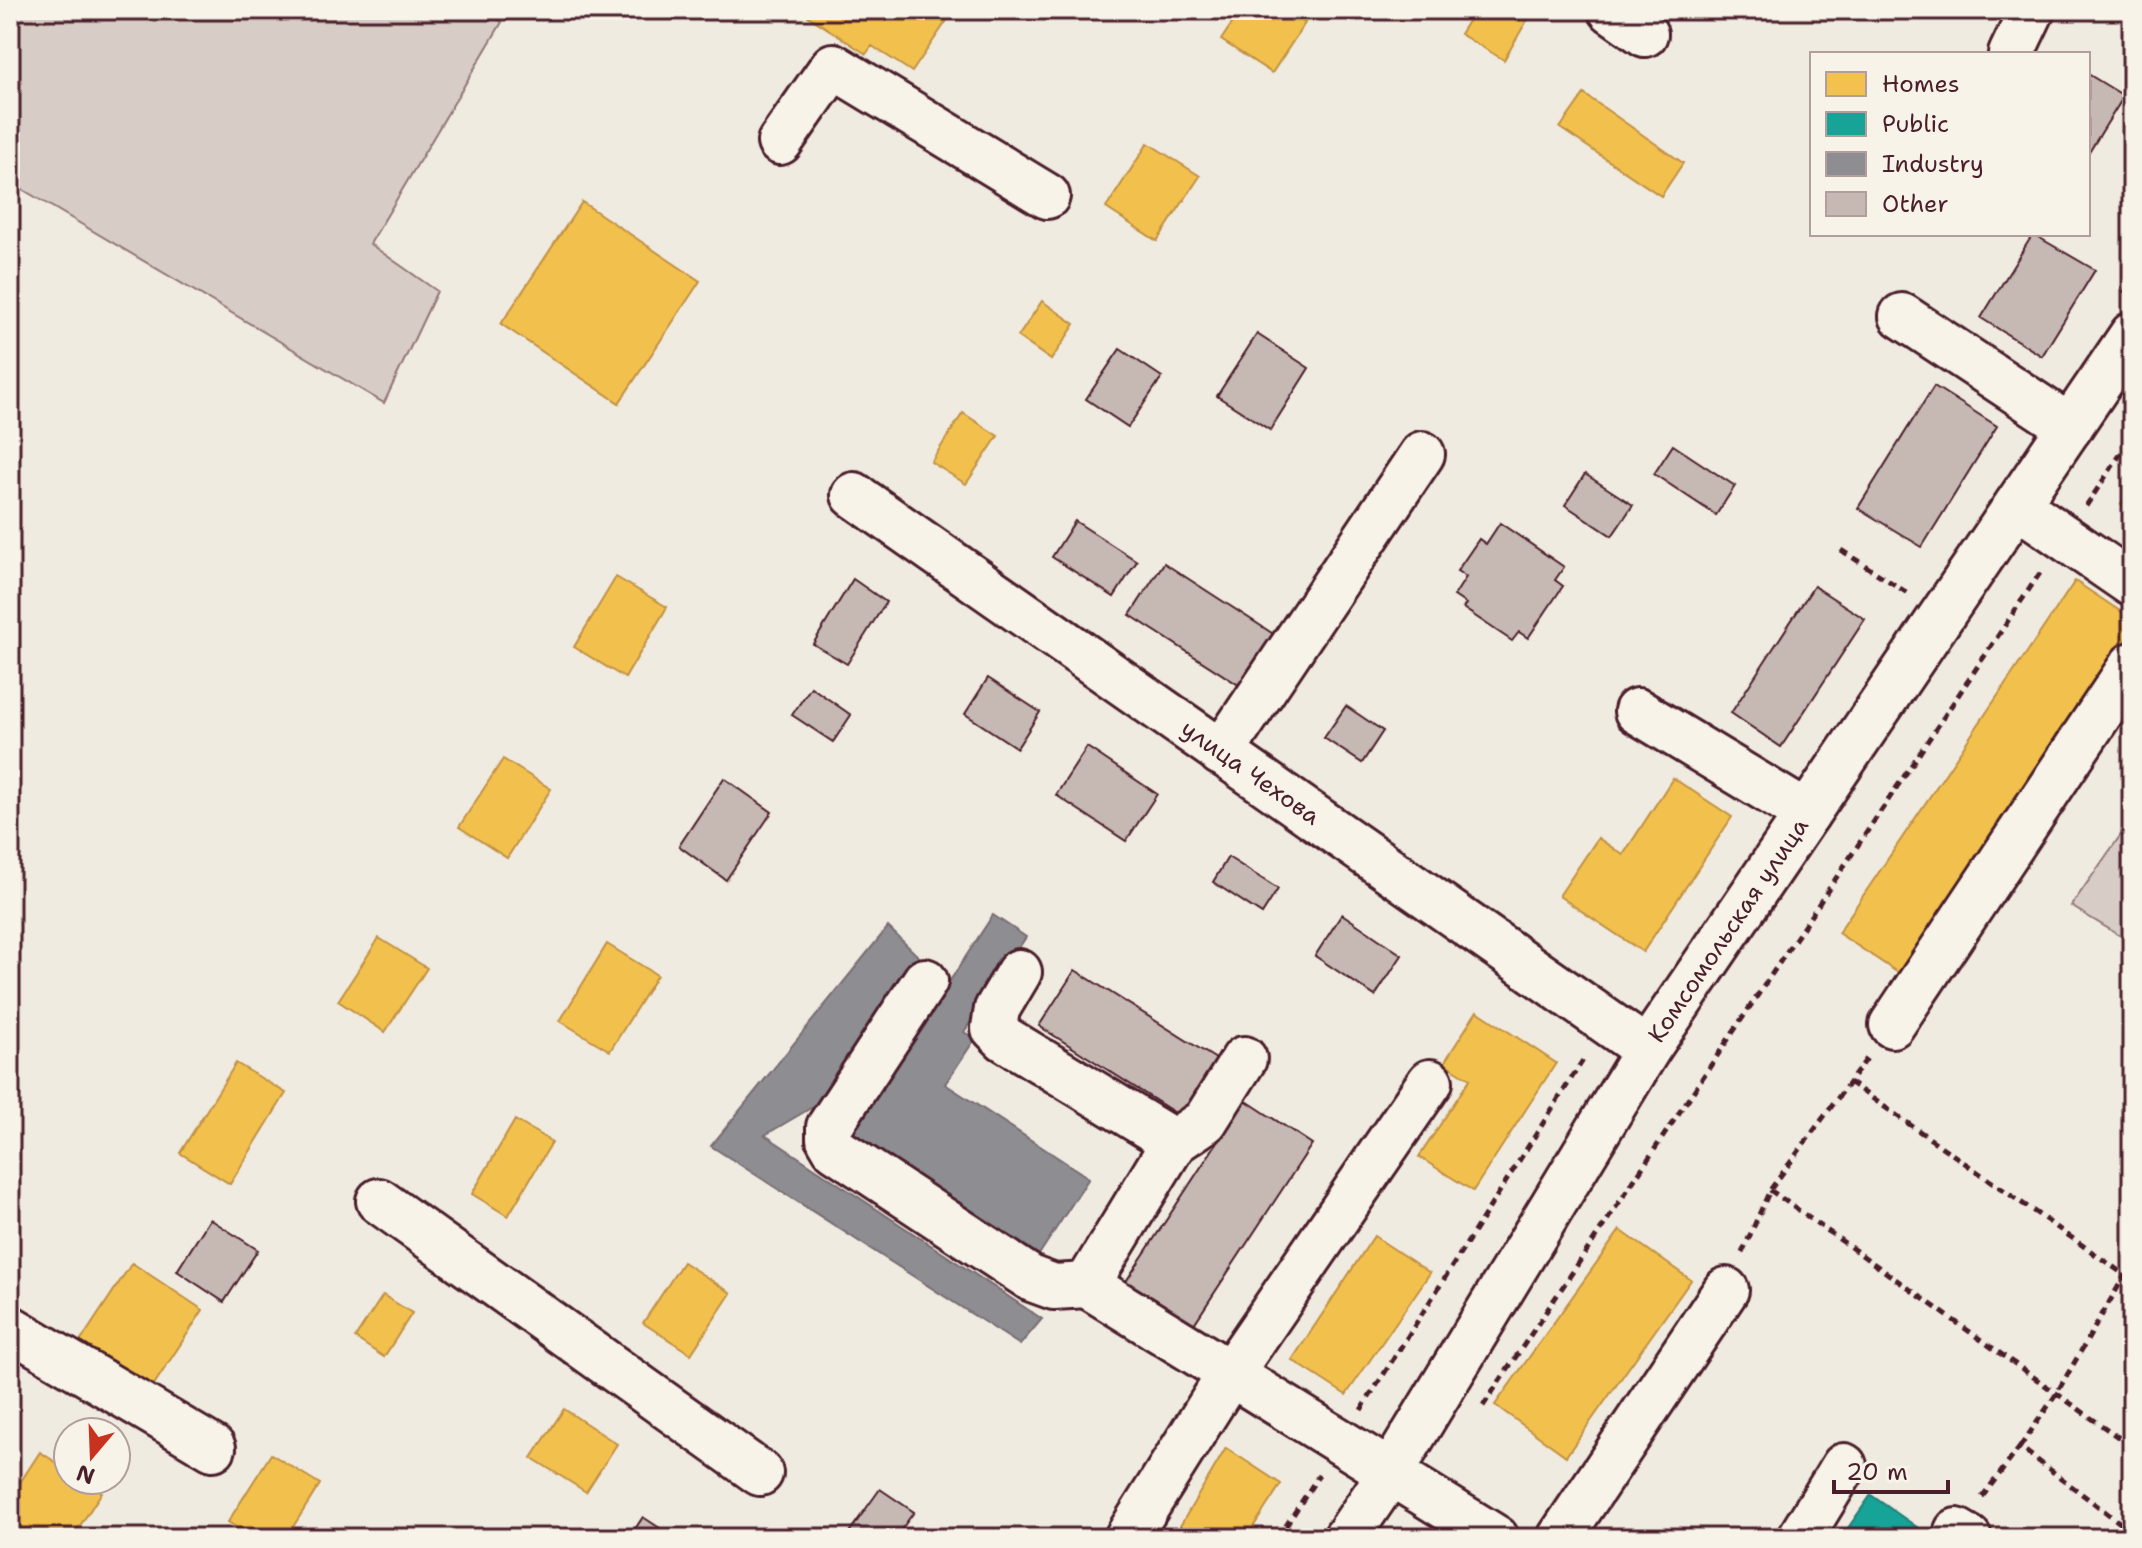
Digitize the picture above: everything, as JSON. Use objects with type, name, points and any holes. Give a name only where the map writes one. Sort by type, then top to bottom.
[{"type":"street","points":[[2012,52],[2032,10]]},
{"type":"street","points":[[780,142],[833,66],[1047,196]]},
{"type":"street","points":[[1902,316],[2070,427]]},
{"type":"street","name":"Комсомольская улица","points":[[1346,1538],[1391,1472],[1647,1050],[2132,335]]},
{"type":"street","points":[[1221,753],[1422,454]]},
{"type":"street","name":"улица Чехова","points":[[854,495],[1647,1050]]},
{"type":"street","points":[[2017,505],[2132,584]]},
{"type":"street","points":[[1892,1025],[2132,665]]},
{"type":"street","points":[[1637,711],[1807,814]]},
{"type":"street","points":[[1019,972],[997,1009],[994,1028],[1005,1039],[1174,1142]]},
{"type":"street","points":[[925,981],[829,1127],[829,1139],[835,1149],[1032,1279],[1054,1287],[1087,1285],[1496,1538]]},
{"type":"street","points":[[1087,1285],[1174,1142],[1205,1121],[1244,1059]]},
{"type":"street","points":[[1127,1538],[1230,1374],[1430,1082]]},
{"type":"street","points":[[379,1201],[760,1473]]},
{"type":"street","points":[[1560,1538],[1726,1290]]},
{"type":"street","points":[[10,1328],[213,1448]]},
{"type":"street","points":[[1800,1538],[1844,1466]]},
{"type":"path","points":[[1477,1415],[2132,437]]},
{"type":"path","points":[[1841,550],[1920,601]]},
{"type":"path","points":[[1726,1290],[1770,1190],[1892,1025]]},
{"type":"path","points":[[1849,1082],[2132,1280]]},
{"type":"path","points":[[1770,1190],[2055,1396],[2132,1447]]},
{"type":"path","points":[[1963,1534],[2055,1396],[2125,1275]]},
{"type":"path","points":[[2020,1447],[2132,1532]]},
{"type":"shaded area","points":[[10,10],[483,10],[502,22],[370,244],[437,291],[384,403],[10,182]]},
{"type":"shaded area","points":[[2132,819],[2132,943],[2071,906]]},
{"type":"building: Homes","points":[[799,10],[954,10],[912,72],[872,46],[866,54]]},
{"type":"building: Homes","points":[[1241,10],[1285,10],[1305,23],[1272,73],[1221,40]]},
{"type":"building: Homes","points":[[1475,10],[1533,10],[1504,60],[1460,34]]},
{"type":"building: Homes","points":[[1584,94],[1683,163],[1661,196],[1560,128]]},
{"type":"building: Homes","points":[[1148,143],[1200,176],[1157,241],[1106,208]]},
{"type":"building: Homes","points":[[582,202],[700,281],[619,403],[501,324]]},
{"type":"building: Homes","points":[[1042,301],[1075,324],[1051,360],[1018,337]]},
{"type":"building: Homes","points":[[963,413],[998,436],[966,484],[931,462]]},
{"type":"building: Homes","points":[[2132,488],[2132,511],[2121,504]]},
{"type":"building: Homes","points":[[616,577],[667,607],[625,678],[574,647]]},
{"type":"building: Homes","points":[[2075,581],[2132,619],[2132,630],[1900,974],[1838,933]]},
{"type":"building: Homes","points":[[503,759],[551,789],[507,858],[459,827]]},
{"type":"building: Homes","points":[[1673,778],[1732,817],[1643,952],[1559,896],[1598,838],[1623,855]]},
{"type":"building: Homes","points":[[379,938],[427,968],[385,1032],[338,1001]]},
{"type":"building: Homes","points":[[607,944],[657,975],[610,1051],[560,1021]]},
{"type":"building: Homes","points":[[1477,1011],[1556,1063],[1473,1191],[1419,1157],[1470,1079],[1444,1063]]},
{"type":"building: Homes","points":[[236,1063],[286,1093],[230,1184],[180,1153]]},
{"type":"building: Homes","points":[[515,1120],[552,1142],[508,1216],[472,1194]]},
{"type":"building: Homes","points":[[1620,1230],[1691,1280],[1566,1456],[1495,1405]]},
{"type":"building: Homes","points":[[1374,1236],[1430,1273],[1346,1395],[1292,1360]]},
{"type":"building: Homes","points":[[683,1262],[731,1293],[691,1354],[643,1323]]},
{"type":"building: Homes","points":[[132,1263],[203,1310],[151,1389],[80,1342]]},
{"type":"building: Homes","points":[[383,1295],[412,1313],[384,1357],[355,1338]]},
{"type":"building: Homes","points":[[564,1409],[617,1444],[586,1492],[532,1458]]},
{"type":"building: Homes","points":[[1226,1448],[1281,1484],[1246,1538],[1173,1538]]},
{"type":"building: Homes","points":[[40,1452],[52,1460],[52,1496],[99,1496],[72,1538],[10,1537],[10,1498]]},
{"type":"building: Homes","points":[[271,1454],[320,1484],[286,1538],[253,1538],[228,1522]]},
{"type":"building: Public","points":[[1871,1495],[1924,1532],[1920,1538],[1841,1538]]},
{"type":"building: Industry","points":[[993,915],[1026,937],[964,1032],[975,1039],[945,1084],[1089,1178],[1038,1256],[851,1132]]},
{"type":"building: Industry","points":[[888,927],[922,960],[821,1102],[765,1135],[1042,1319],[1020,1345],[711,1146]]},
{"type":"building: Other","points":[[2090,75],[2124,96],[2090,151]]},
{"type":"building: Other","points":[[2032,236],[2095,270],[2042,356],[1981,318]]},
{"type":"building: Other","points":[[1257,334],[1309,368],[1270,430],[1217,396]]},
{"type":"building: Other","points":[[1120,349],[1162,377],[1128,427],[1086,399]]},
{"type":"building: Other","points":[[1934,386],[1997,426],[1922,547],[1858,508]]},
{"type":"building: Other","points":[[1673,445],[1735,486],[1716,515],[1654,474]]},
{"type":"building: Other","points":[[1585,474],[1633,505],[1612,536],[1565,505]]},
{"type":"building: Other","points":[[1075,521],[1137,561],[1114,597],[1052,557]]},
{"type":"building: Other","points":[[1500,523],[1564,567],[1555,580],[1563,586],[1528,638],[1519,632],[1512,641],[1463,608],[1466,604],[1454,596],[1466,577],[1457,571],[1479,539],[1486,544]]},
{"type":"building: Other","points":[[1164,563],[1278,637],[1245,689],[1130,615]]},
{"type":"building: Other","points":[[853,579],[886,602],[847,664],[813,644]]},
{"type":"building: Other","points":[[1814,586],[1865,619],[1781,747],[1731,713]]},
{"type":"building: Other","points":[[988,678],[1040,712],[1017,748],[965,714]]},
{"type":"building: Other","points":[[811,687],[851,715],[833,742],[792,715]]},
{"type":"building: Other","points":[[1346,706],[1383,731],[1362,763],[1324,738]]},
{"type":"building: Other","points":[[1087,747],[1157,794],[1126,841],[1056,795]]},
{"type":"building: Other","points":[[724,778],[772,812],[726,880],[679,846]]},
{"type":"building: Other","points":[[1228,857],[1278,889],[1262,914],[1213,882]]},
{"type":"building: Other","points":[[1342,914],[1402,955],[1375,996],[1315,956]]},
{"type":"building: Other","points":[[1075,970],[1216,1059],[1180,1116],[1039,1026]]},
{"type":"building: Other","points":[[1245,1100],[1312,1144],[1192,1327],[1125,1283]]},
{"type":"building: Other","points":[[210,1219],[258,1250],[224,1302],[177,1271]]},
{"type":"building: Other","points":[[880,1489],[914,1512],[895,1538],[845,1538]]},
{"type":"building: Other","points":[[643,1517],[675,1538],[629,1538]]}]
